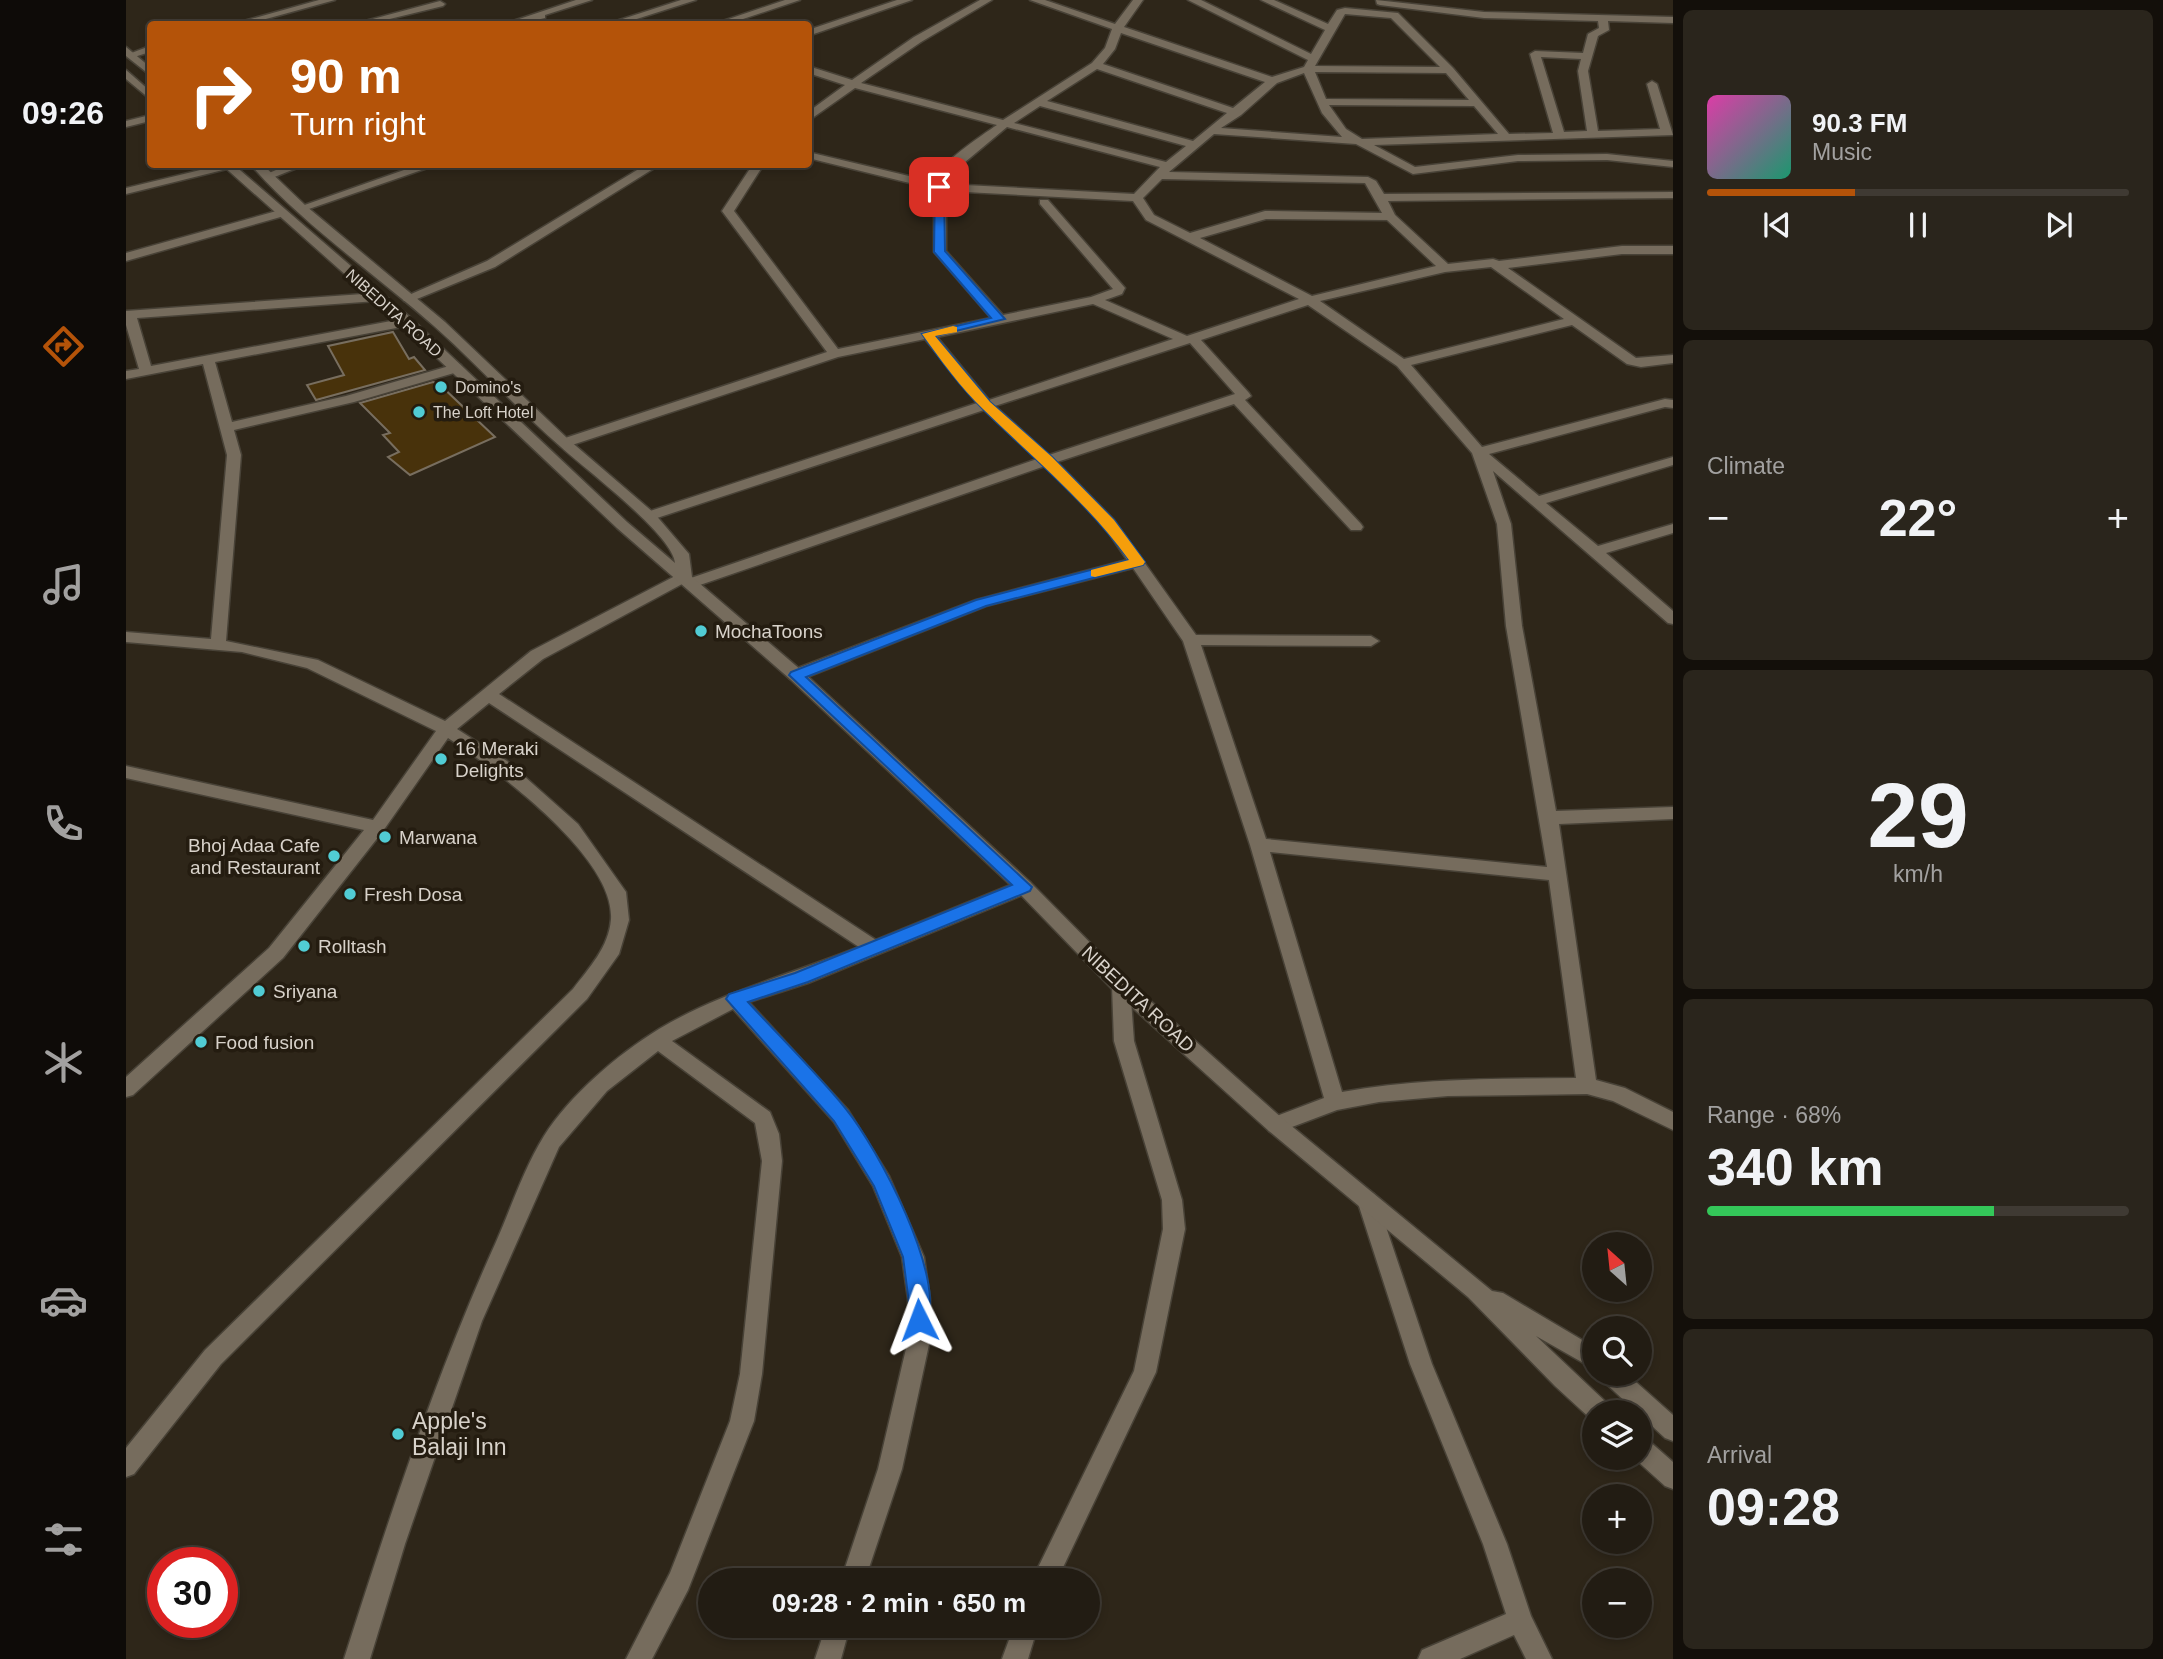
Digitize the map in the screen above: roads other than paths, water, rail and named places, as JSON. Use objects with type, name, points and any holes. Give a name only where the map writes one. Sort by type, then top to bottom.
[{"type":"street","points":[[249,21],[307,3],[330,0]]},
{"type":"street","points":[[534,0],[543,18],[587,0]]},
{"type":"street","points":[[622,21],[691,0]]},
{"type":"street","points":[[728,21],[795,0]]},
{"type":"street","points":[[812,32],[907,0]]},
{"type":"street","points":[[812,115],[853,84],[964,11],[987,0]]},
{"type":"street","points":[[1035,0],[1273,81]]},
{"type":"street","points":[[999,319],[940,252],[940,177],[961,157],[1006,123],[1096,65],[1110,49],[1117,29],[1138,0]]},
{"type":"street","points":[[1193,0],[1312,65]]},
{"type":"street","points":[[1266,0],[1332,29]]},
{"type":"street","points":[[1353,11],[1363,0],[1454,13],[1568,13],[1602,18],[1673,20]]},
{"type":"street","points":[[1454,0],[1454,13]]},
{"type":"street","points":[[371,21],[440,4]]},
{"type":"street","points":[[1506,137],[1449,70],[1393,14],[1340,12],[1312,65],[1322,102],[1344,134],[1413,171],[1517,158],[1606,157],[1673,164]]},
{"type":"street","points":[[1593,136],[1583,71],[1593,34],[1604,30],[1602,18]]},
{"type":"street","points":[[128,54],[147,51]]},
{"type":"street","points":[[128,54],[147,70]]},
{"type":"street","points":[[1560,137],[1535,54],[1587,57]]},
{"type":"street","points":[[1096,65],[1237,113]]},
{"type":"street","points":[[812,156],[939,187],[1137,198],[1163,171],[1273,81],[1294,72],[1312,65],[1449,70]]},
{"type":"street","points":[[812,70],[853,84],[1006,123],[1163,171],[1366,180],[1372,183],[1390,216],[1445,268]]},
{"type":"street","points":[[126,73],[147,89]]},
{"type":"street","points":[[1215,131],[1358,141],[1669,132],[1653,84]]},
{"type":"street","points":[[1039,102],[1196,145]]},
{"type":"street","points":[[1322,102],[1479,103]]},
{"type":"street","points":[[126,124],[147,119]]},
{"type":"street","points":[[126,191],[219,168]]},
{"type":"street","name":"NIBEDITA ROAD","points":[[229,168],[407,322],[622,525],[796,675],[1024,887],[1121,986],[1276,1125],[1476,1290],[1587,1400]]},
{"type":"street","name":"NIBEDITA ROAD","points":[[259,168],[408,298],[564,443],[649,516],[682,555],[688,580]]},
{"type":"street","points":[[268,176],[291,168]]},
{"type":"street","points":[[126,257],[302,208],[421,168]]},
{"type":"street","points":[[408,298],[491,264],[649,168]]},
{"type":"street","points":[[756,168],[728,211],[835,355]]},
{"type":"street","points":[[1380,198],[1673,195]]},
{"type":"street","points":[[1137,198],[1150,217],[1310,300],[1402,363],[1479,452],[1595,552],[1669,611]]},
{"type":"street","points":[[564,443],[835,355],[1116,293],[1119,288],[1044,202]]},
{"type":"street","points":[[1190,237],[1265,215],[1390,216]]},
{"type":"street","points":[[649,516],[1310,300],[1445,268],[1489,263],[1499,265],[1622,250],[1673,250]]},
{"type":"street","points":[[1499,265],[1635,362],[1673,359]]},
{"type":"street","points":[[146,370],[127,315],[377,297]]},
{"type":"street","points":[[126,1089],[276,953],[377,827],[446,729],[537,655],[688,580],[1244,396],[1244,392],[1188,340],[1094,300]]},
{"type":"street","points":[[1402,363],[1576,320]]},
{"type":"street","points":[[126,375],[407,322]]},
{"type":"street","points":[[928,334],[986,405],[1047,460],[1109,523],[1191,639],[1259,845],[1335,1102]]},
{"type":"street","points":[[208,360],[234,455],[218,645]]},
{"type":"street","points":[[228,427],[348,399],[456,368]]},
{"type":"street","points":[[1237,399],[1356,527]]},
{"type":"street","points":[[1479,452],[1665,403],[1673,404]]},
{"type":"street","points":[[1479,452],[1504,524],[1514,626],[1549,818],[1587,1086]]},
{"type":"street","points":[[1536,501],[1673,461]]},
{"type":"street","points":[[1595,552],[1673,528]]},
{"type":"street","points":[[796,675],[981,603],[1138,562]]},
{"type":"street","points":[[126,637],[242,647],[312,664],[446,729],[501,765],[572,828],[617,892],[620,920],[610,954],[580,994],[213,1357],[126,1466]]},
{"type":"street","points":[[1191,639],[1371,641]]},
{"type":"street","points":[[487,694],[875,948]]},
{"type":"street","points":[[126,772],[377,827]]},
{"type":"street","points":[[1549,818],[1673,813]]},
{"type":"street","points":[[1259,845],[1555,874]]},
{"type":"street","points":[[357,1659],[393,1544],[471,1321],[551,1142],[573,1112],[600,1085],[658,1041],[735,999],[802,978],[1024,887]]},
{"type":"street","points":[[1050,1568],[1144,1372],[1174,1229],[1172,1200],[1124,1041],[1121,986]]},
{"type":"street","points":[[735,999],[841,1116],[882,1182],[913,1257],[919,1299],[919,1340],[890,1469],[857,1568]]},
{"type":"street","points":[[639,1659],[679,1581],[742,1422],[751,1374],[772,1161],[769,1134],[763,1118],[658,1041]]},
{"type":"street","points":[[1276,1125],[1335,1102],[1379,1094],[1448,1088],[1587,1086],[1618,1094],[1673,1122]]},
{"type":"street","points":[[1367,1200],[1421,1364],[1495,1544],[1520,1619],[1539,1659]]},
{"type":"street","points":[[1476,1290],[1582,1352]]},
{"type":"street","points":[[1624,1386],[1673,1430]]},
{"type":"street","points":[[1652,1459],[1673,1478]]},
{"type":"street","points":[[1431,1659],[1520,1619]]},
{"type":"street","points":[[828,1659],[834,1638]]},
{"type":"street","points":[[1015,1659],[1022,1638]]},
{"type":"place","name":"Domino's","points":[[441,387]]},
{"type":"place","name":"The Loft Hotel","points":[[419,412]]},
{"type":"place","name":"MochaToons","points":[[701,631]]},
{"type":"place","name":"16 Meraki Delights","points":[[441,759]]},
{"type":"place","name":"Marwana","points":[[385,837]]},
{"type":"place","name":"Bhoj Adaa Cafe and Restaurant","points":[[334,856]]},
{"type":"place","name":"Fresh Dosa","points":[[350,894]]},
{"type":"place","name":"Rolltash","points":[[304,946]]},
{"type":"place","name":"Sriyana","points":[[259,991]]},
{"type":"place","name":"Food fusion","points":[[201,1042]]},
{"type":"place","name":"Apple's Balaji Inn","points":[[398,1434]]}]
